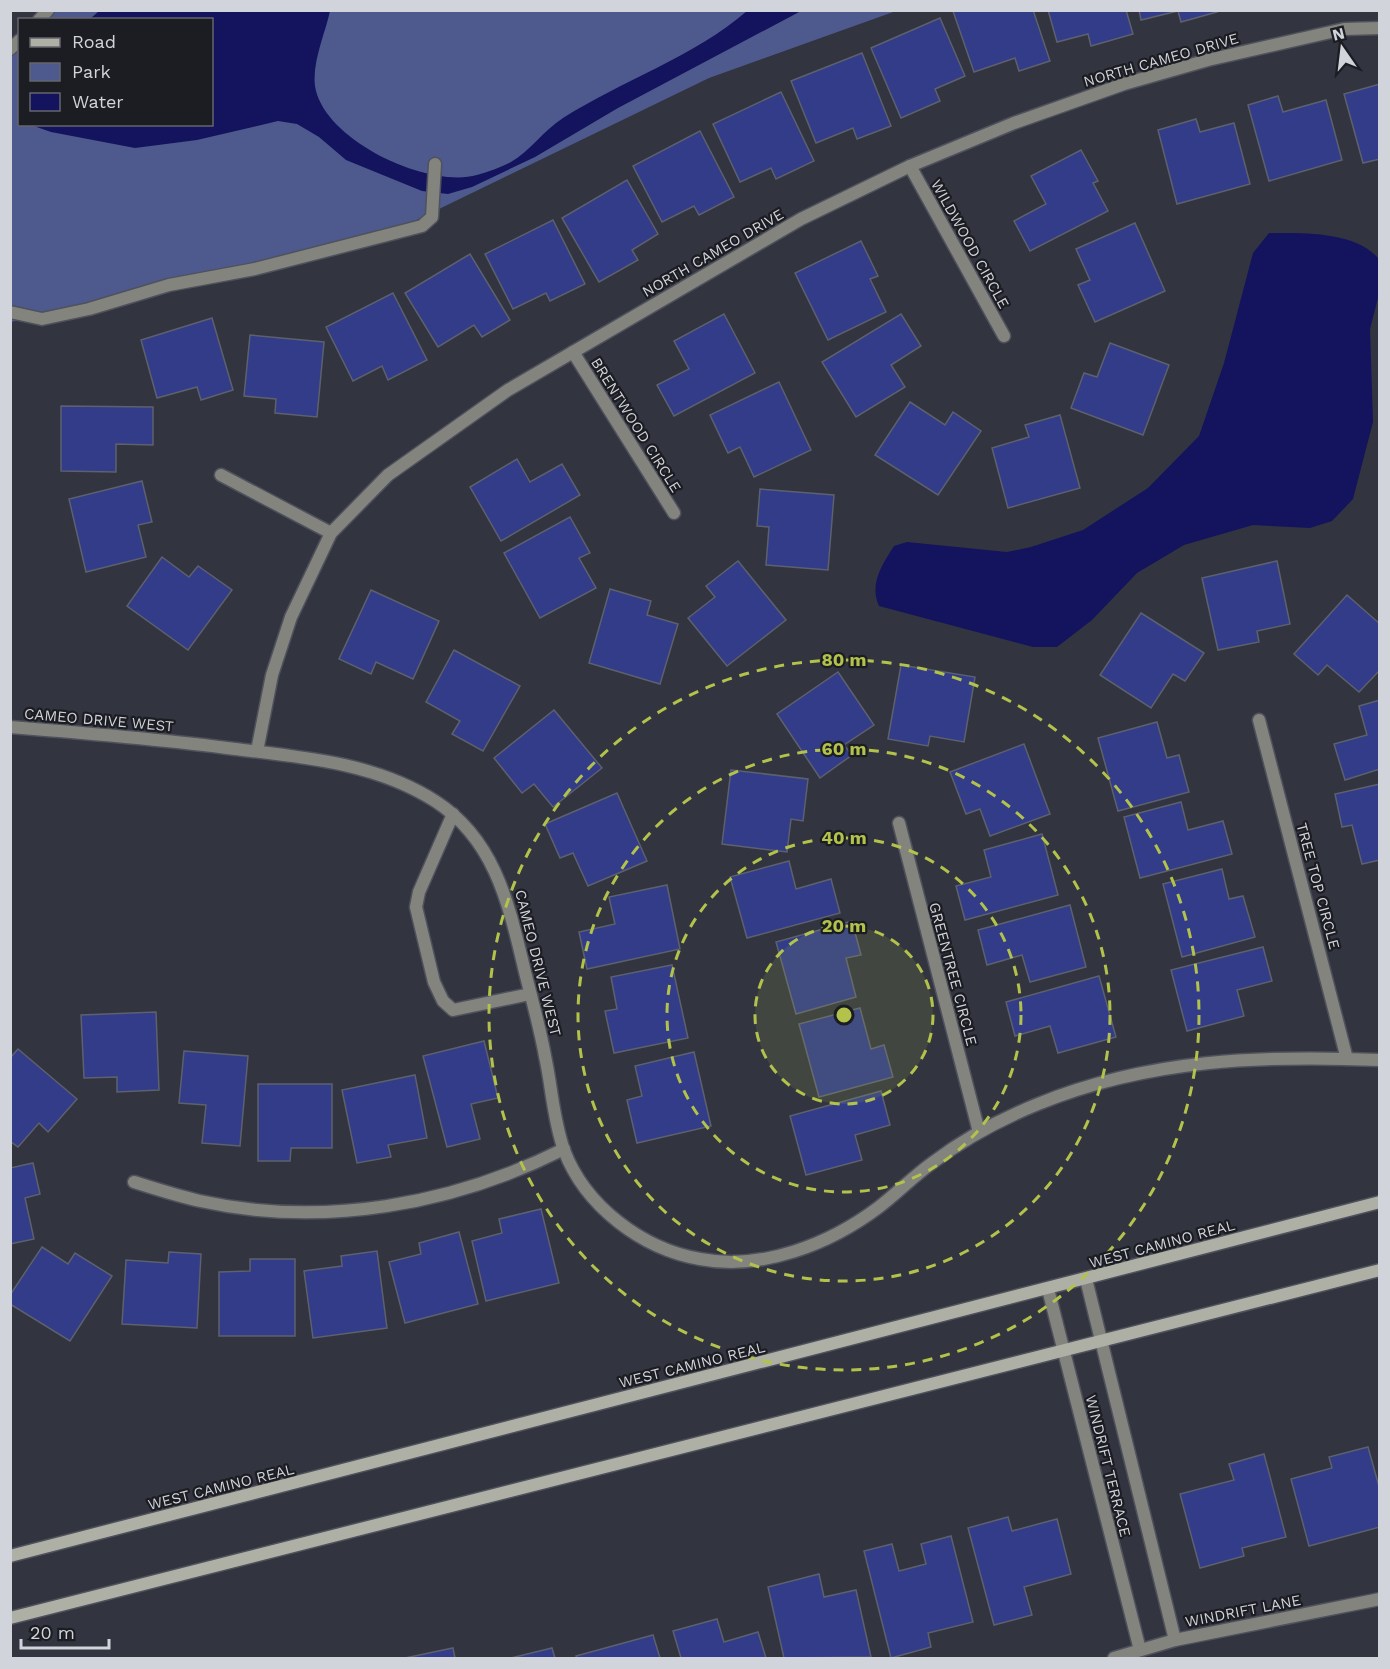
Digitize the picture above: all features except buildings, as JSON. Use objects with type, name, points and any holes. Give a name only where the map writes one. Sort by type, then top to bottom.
[{"type":"street","name":"NORTH CAMEO DRIVE","points":[[257,751],[272,675],[291,617],[331,533],[388,475],[475,412],[801,219],[910,166],[1014,123],[1134,81],[1208,60],[1344,29],[1380,28]]},
{"type":"street","points":[[10,312],[42,318],[89,309],[169,285],[255,269],[397,235],[422,226],[432,217],[435,164]]},
{"type":"street","name":"WILDWOOD CIRCLE","points":[[910,166],[1004,336]]},
{"type":"street","name":"BRENTWOOD CIRCLE","points":[[573,352],[674,513]]},
{"type":"street","points":[[221,475],[331,533]]},
{"type":"street","name":"TREE TOP CIRCLE","points":[[1260,720],[1347,1059]]},
{"type":"street","name":"CAMEO DRIVE WEST","points":[[10,727],[143,737],[325,760],[373,773],[417,791],[453,814],[482,847],[502,885],[546,1058],[552,1107],[564,1149],[574,1172],[602,1207],[638,1235],[679,1254],[726,1262],[767,1258],[807,1247],[844,1230],[879,1207],[932,1162],[979,1132],[1039,1104],[1120,1077],[1184,1064],[1281,1058],[1380,1060]]},
{"type":"street","points":[[453,814],[419,892],[416,907],[434,982],[443,1000],[453,1010],[530,993]]},
{"type":"street","name":"GREENTREE CIRCLE","points":[[898,823],[979,1132]]},
{"type":"street","points":[[134,1182],[200,1201],[245,1208],[291,1212],[359,1210],[427,1199],[471,1188],[564,1149]]},
{"type":"street","name":"WEST CAMINO REAL","points":[[10,1556],[1380,1202]]},
{"type":"street","points":[[10,1618],[1380,1270]]},
{"type":"street","name":"WINDRIFT TERRACE","points":[[1086,1279],[1175,1640]]},
{"type":"street","name":"WINDRIFT TERRACE","points":[[1048,1289],[1140,1650]]},
{"type":"street","name":"WINDRIFT LANE","points":[[1114,1659],[1175,1640],[1380,1599]]},
{"type":"green space","points":[[43,11],[896,11],[709,78],[404,226],[11,322],[10,43],[18,35],[18,126],[213,126],[213,18],[35,18]]},
{"type":"water","points":[[99,11],[330,11],[315,67],[315,86],[322,106],[337,125],[357,142],[381,156],[432,175],[456,177],[477,175],[511,162],[563,118],[704,42],[747,11],[801,11],[618,108],[535,157],[472,187],[448,194],[422,191],[346,160],[319,137],[297,124],[278,121],[197,140],[135,148],[51,132],[34,126],[213,126],[213,18],[91,18]]},
{"type":"water","points":[[1269,233],[1313,234],[1343,238],[1369,250],[1379,259],[1379,294],[1370,329],[1373,422],[1353,499],[1332,521],[1310,528],[1253,525],[1184,545],[1137,573],[1092,620],[1057,647],[1033,647],[879,606],[875,590],[876,582],[894,546],[907,542],[1007,552],[1031,547],[1083,530],[1148,488],[1199,436],[1224,363],[1253,253]]}]
